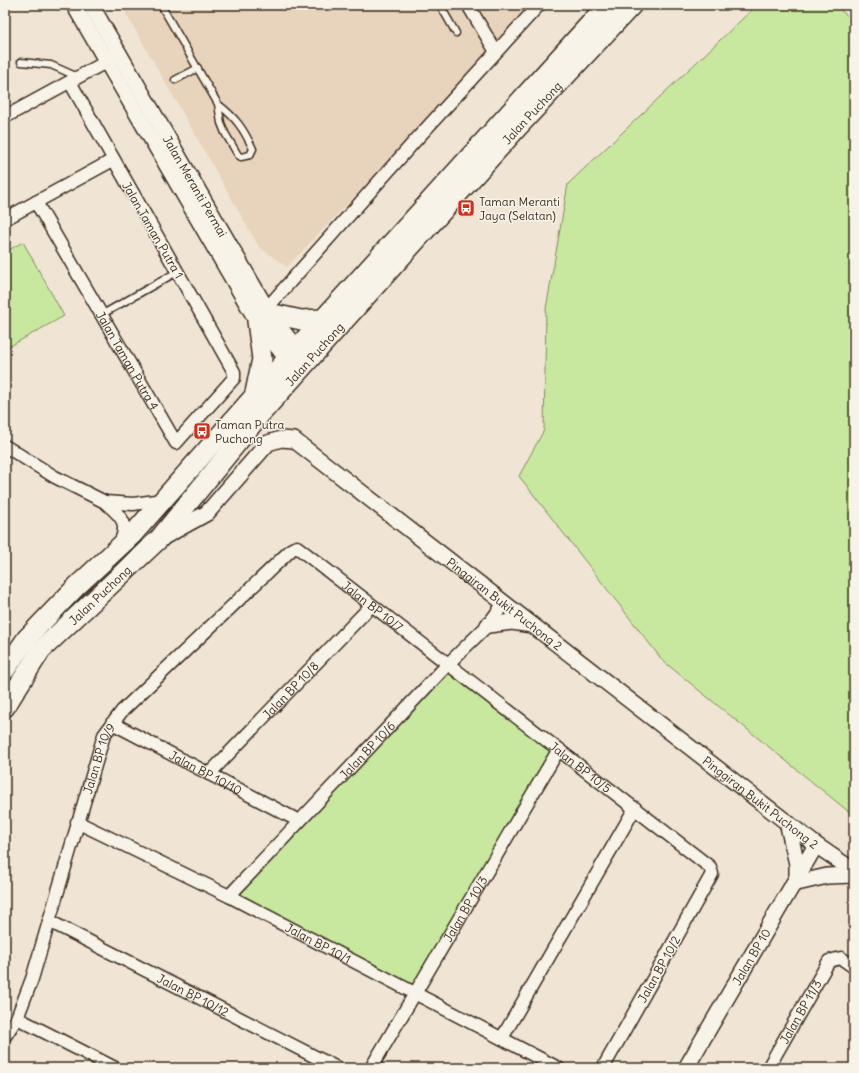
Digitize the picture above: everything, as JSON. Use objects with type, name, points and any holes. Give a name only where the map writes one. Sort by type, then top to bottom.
[{"type":"main road","name":"Jalan Puchong","points":[[5,707],[41,650],[159,539],[258,417],[323,319],[607,5]]},
{"type":"main road","name":"Jalan Puchong","points":[[5,670],[27,638],[164,500],[255,394],[296,361],[513,133],[632,5]]},
{"type":"main road","points":[[255,394],[262,359],[264,314],[301,320],[323,319]]},
{"type":"street","points":[[74,5],[113,58],[264,314],[296,361]]},
{"type":"street","points":[[91,5],[113,58]]},
{"type":"street","points":[[468,5],[496,52]]},
{"type":"street","points":[[264,314],[414,142],[539,5]]},
{"type":"street","points":[[5,117],[113,58]]},
{"type":"street","name":"Jalan Taman Putra 1","points":[[74,80],[113,160],[230,364],[234,372],[234,378]]},
{"type":"street","points":[[5,219],[113,160]]},
{"type":"street","name":"Jalan Taman Putra 4","points":[[36,202],[176,443],[234,378]]},
{"type":"street","name":"Pinggiran Bukit Puchong 2","points":[[159,539],[207,513],[268,443],[281,439],[294,440],[816,845],[854,871]]},
{"type":"street","points":[[5,446],[55,477],[105,502],[122,518],[125,532],[117,549]]},
{"type":"street","points":[[105,502],[133,504],[164,500]]},
{"type":"street","name":"Jalan BP 10/7","points":[[297,547],[371,606],[449,663]]},
{"type":"street","name":"Jalan BP 10/9","points":[[5,1036],[17,1018],[49,921],[77,822],[104,735],[122,711],[292,549],[297,547]]},
{"type":"street","name":"Jalan BP 10/6","points":[[229,896],[449,663],[488,625],[504,603]]},
{"type":"street","name":"Jalan BP 10/8","points":[[209,774],[371,606]]},
{"type":"street","points":[[488,625],[512,622],[533,625]]},
{"type":"street","name":"Jalan BP 10/5","points":[[449,663],[712,870]]},
{"type":"street","name":"Jalan BP 10/10","points":[[112,723],[299,821]]},
{"type":"street","name":"Jalan BP 10/3","points":[[372,1068],[559,749]]},
{"type":"street","points":[[502,1038],[635,808]]},
{"type":"street","name":"Jalan BP 10/1","points":[[77,822],[229,896],[558,1068]]},
{"type":"street","points":[[787,822],[797,864],[795,881],[828,876],[854,875]]},
{"type":"street","name":"Jalan BP 10","points":[[686,1068],[816,845]]},
{"type":"street","name":"Jalan BP 10/2","points":[[603,1068],[712,874],[712,870]]},
{"type":"street","name":"Jalan BP 10/12","points":[[49,921],[336,1068]]},
{"type":"street","name":"Jalan BP 11/3","points":[[768,1068],[829,961],[835,958],[841,958],[854,967]]},
{"type":"street","points":[[17,1018],[115,1068]]},
{"type":"lane","points":[[161,5],[218,104],[221,123],[232,145],[241,157],[250,155],[253,149],[241,126],[234,116],[218,104]]},
{"type":"lane","points":[[440,5],[456,33]]},
{"type":"lane","points":[[21,62],[51,65],[74,80]]},
{"type":"lane","points":[[175,80],[198,68]]},
{"type":"lane","points":[[101,315],[178,272]]},
{"type":"shaded area","points":[[121,5],[539,5],[287,267],[259,247]]},
{"type":"green space","points":[[757,5],[834,5],[854,21],[854,816],[663,661],[519,476],[544,430],[546,309],[568,184]]},
{"type":"green space","points":[[23,242],[64,316],[5,349],[5,252]]},
{"type":"green space","points":[[449,663],[559,749],[416,993],[229,896]]},
{"type":"place","name":"Taman Meranti Jaya (Selatan)","points":[[466,208]]},
{"type":"place","name":"Taman Putra Puchong","points":[[202,431]]}]
